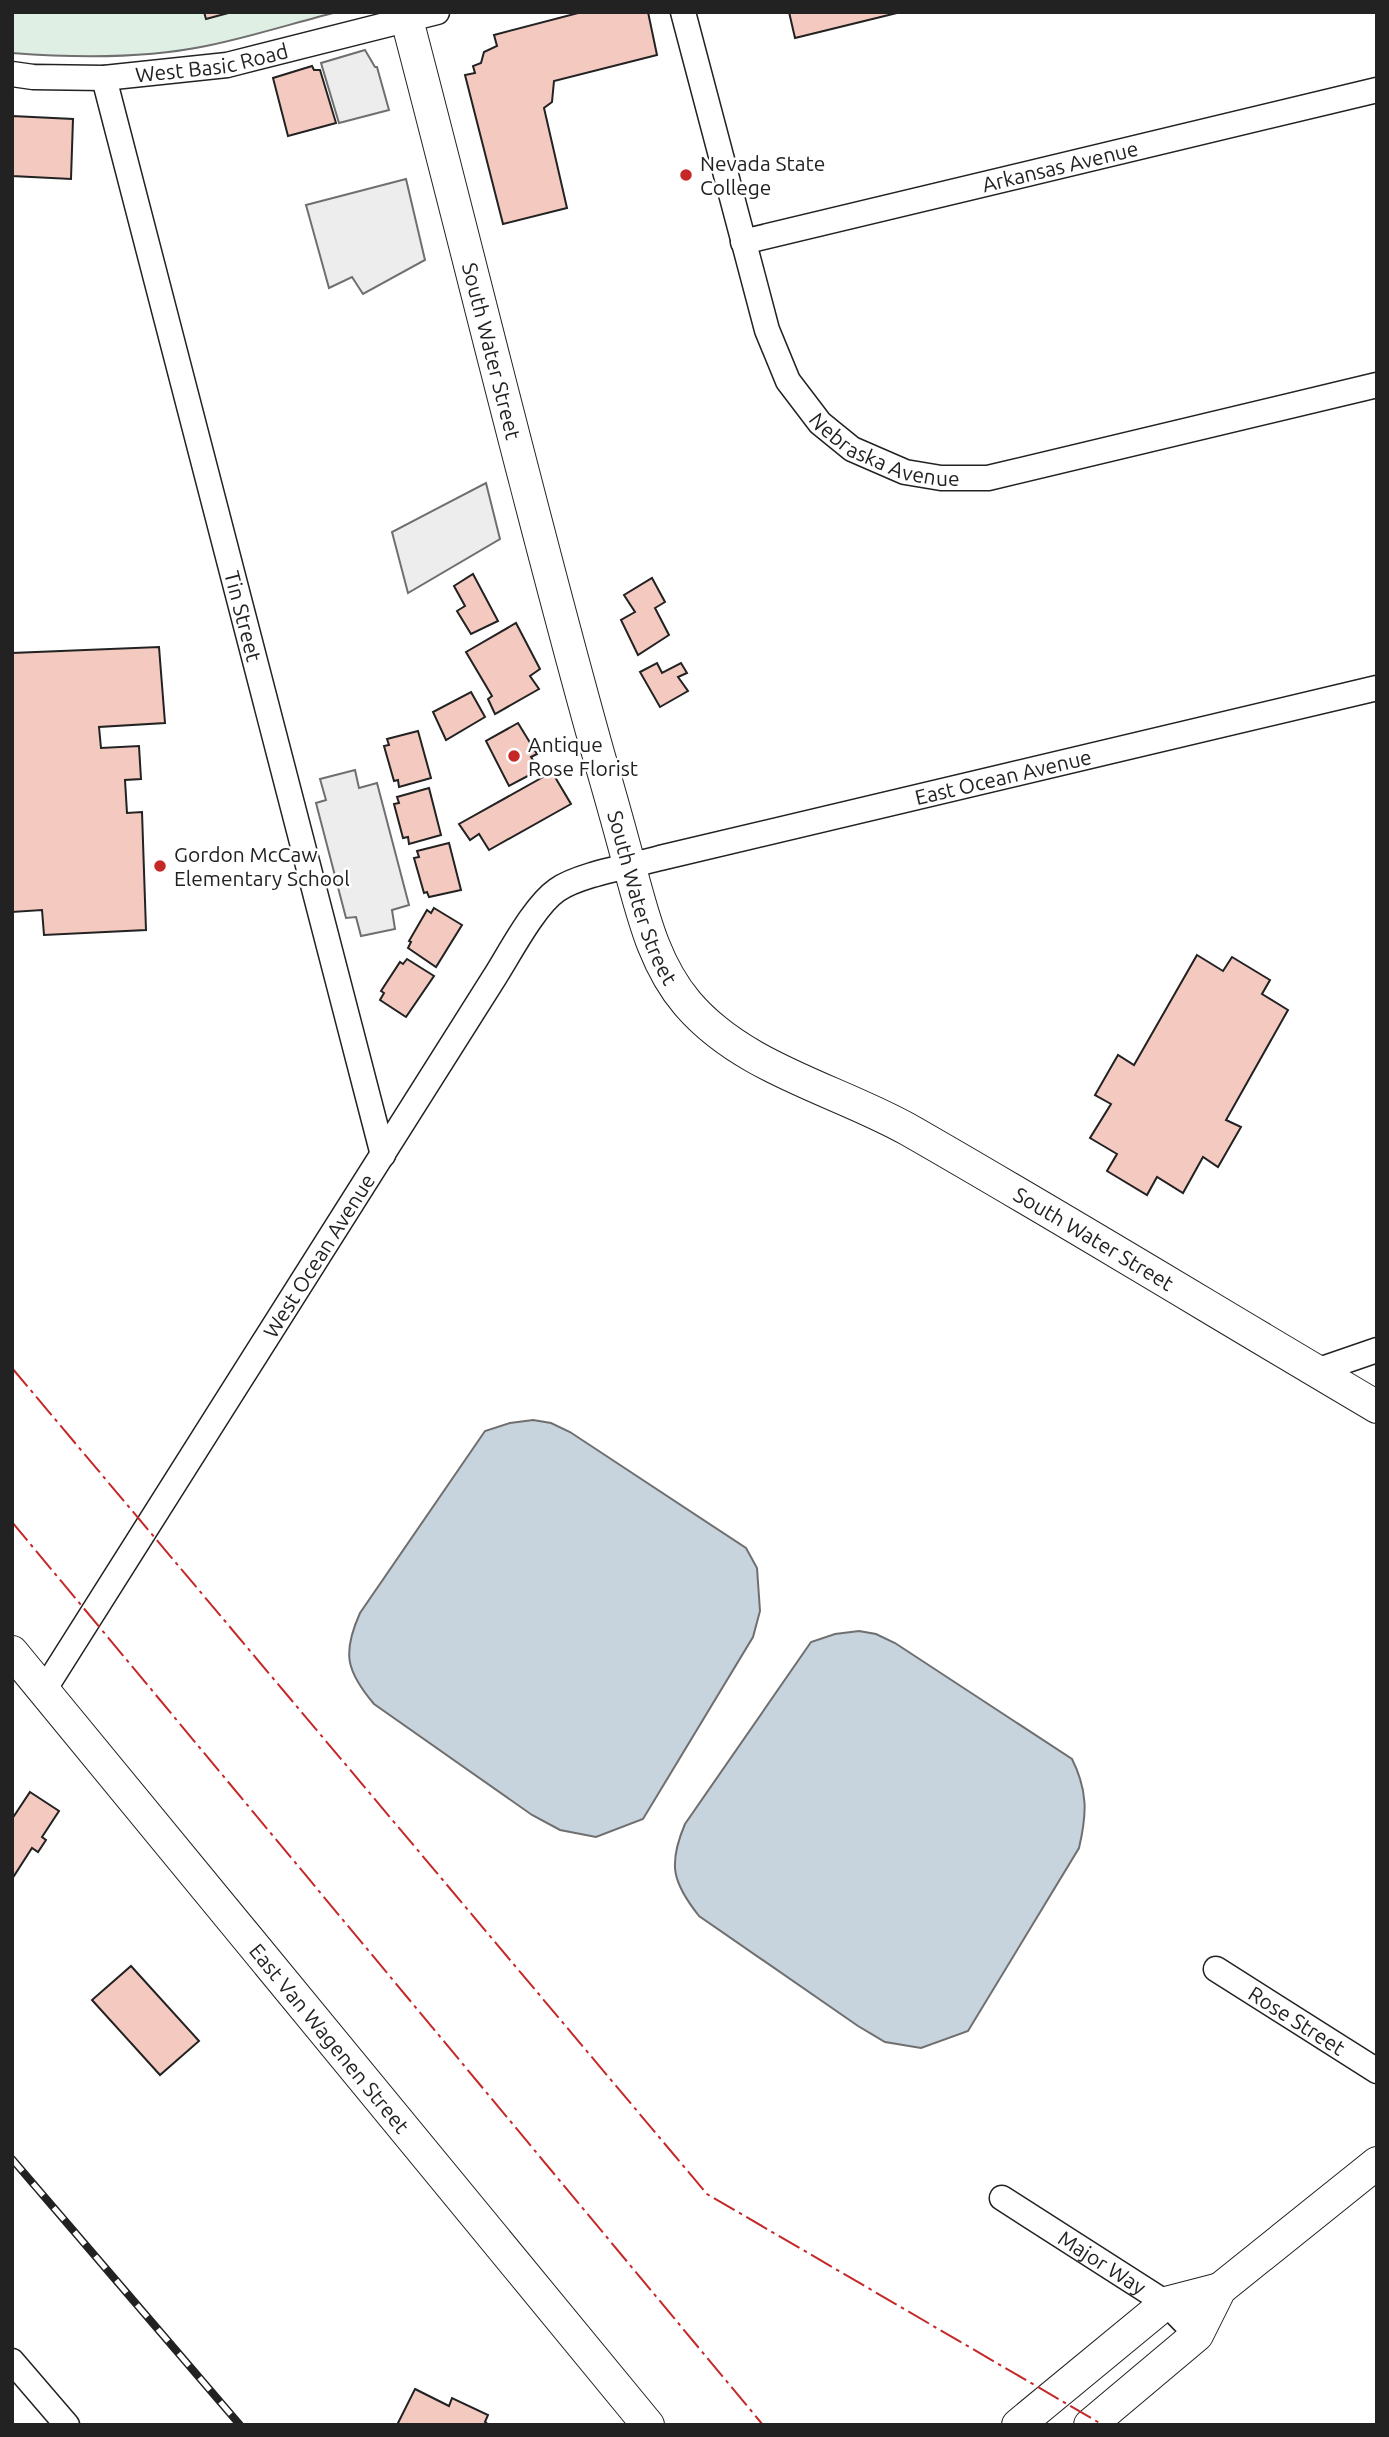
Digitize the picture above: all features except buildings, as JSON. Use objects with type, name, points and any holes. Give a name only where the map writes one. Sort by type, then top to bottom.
[{"type":"main road","name":"South Water Street","points":[[416,15],[482,304],[563,628],[650,939],[663,966],[686,1002],[710,1025],[746,1052],[904,1127],[1377,1407]]},
{"type":"main road","name":"East Van Wagenen Street","points":[[12,1652],[648,2425]]},
{"type":"main road","points":[[1023,2423],[1166,2303],[1220,2289],[1377,2163]]},
{"type":"main road","points":[[1090,2425],[1197,2335],[1220,2289]]},
{"type":"street","name":"Nebraska Avenue","points":[[683,12],[767,330],[788,381],[820,423],[852,449],[905,472],[941,478],[988,478],[1377,386]]},
{"type":"street","name":"West Basic Road","points":[[12,74],[104,78],[228,65],[416,15]]},
{"type":"street","name":"Tin Street","points":[[104,78],[383,1154]]},
{"type":"street","name":"Arkansas Avenue","points":[[743,242],[1377,90]]},
{"type":"street","name":"East Ocean Avenue","points":[[630,867],[1377,688]]},
{"type":"street","name":"West Ocean Avenue","points":[[44,1690],[542,904],[558,889],[630,867]]},
{"type":"street","points":[[1316,1371],[1377,1350]]},
{"type":"street","name":"Rose Street","points":[[1216,1969],[1377,2071]]},
{"type":"street","name":"Major Way","points":[[1002,2198],[1166,2303],[1197,2335]]},
{"type":"street","points":[[12,2361],[67,2425]]},
{"type":"green space","points":[[12,12],[337,12],[182,50],[134,55],[60,56],[12,53]]},
{"type":"shaded area","points":[[365,50],[377,67],[389,110],[339,123],[321,63]]},
{"type":"shaded area","points":[[406,179],[425,260],[363,294],[352,277],[329,288],[306,205]]},
{"type":"shaded area","points":[[486,483],[500,539],[408,593],[392,532]]},
{"type":"shaded area","points":[[355,770],[359,788],[377,783],[409,905],[392,910],[395,929],[361,936],[356,917],[346,918],[316,803],[326,800],[320,779]]},
{"type":"shaded area","points":[[533,1420],[551,1423],[570,1432],[746,1548],[757,1568],[760,1611],[753,1637],[643,1819],[596,1837],[560,1830],[532,1815],[374,1704],[357,1681],[350,1661],[351,1639],[360,1613],[485,1431],[510,1423]]},
{"type":"shaded area","points":[[859,1631],[876,1634],[895,1643],[1072,1759],[1083,1792],[1085,1813],[1079,1848],[968,2031],[921,2048],[885,2042],[858,2026],[699,1916],[683,1893],[676,1872],[676,1850],[685,1824],[811,1642],[835,1634]]},
{"type":"railway","points":[[12,2159],[240,2425]]},
{"type":"power","points":[[12,1368],[707,2194],[1103,2425]]},
{"type":"power","points":[[12,1522],[763,2425]]},
{"type":"place","name":"Nevada State College","points":[[686,175]]},
{"type":"place","name":"Antique Rose Florist","points":[[514,756]]},
{"type":"place","name":"Gordon McCaw Elementary School","points":[[160,866]]}]
